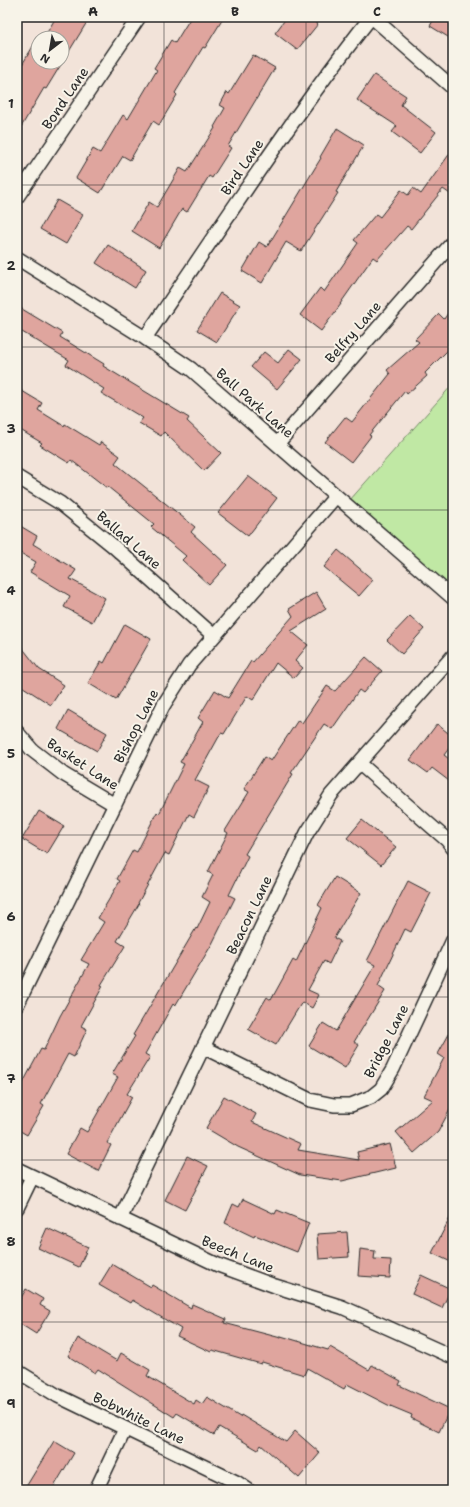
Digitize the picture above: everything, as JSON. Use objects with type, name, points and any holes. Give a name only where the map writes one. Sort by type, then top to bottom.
[{"type":"street","name":"Bond Lane","points":[[17,197],[139,17]]},
{"type":"street","points":[[371,17],[453,88]]},
{"type":"street","name":"Bird Lane","points":[[145,338],[265,161],[332,66],[371,17]]},
{"type":"street","name":"Belfry Lane","points":[[277,444],[453,242]]},
{"type":"street","name":"Ball Park Lane","points":[[17,258],[145,338],[191,369],[453,598]]},
{"type":"street","name":"Ballad Lane","points":[[17,477],[60,504],[112,545],[214,636]]},
{"type":"street","name":"Bishop Lane","points":[[17,1005],[163,706],[188,665],[336,496]]},
{"type":"street","name":"Beacon Lane","points":[[120,1219],[307,833],[331,795],[453,656]]},
{"type":"street","name":"Basket Lane","points":[[17,732],[32,750],[63,774],[115,805]]},
{"type":"street","points":[[359,763],[447,840],[453,848]]},
{"type":"street","name":"Bridge Lane","points":[[203,1047],[310,1100],[334,1105],[351,1105],[371,1097],[381,1089],[393,1069],[453,940]]},
{"type":"street","name":"Beech Lane","points":[[17,1169],[218,1265],[275,1286],[342,1307],[453,1357]]},
{"type":"street","points":[[17,1208],[32,1177]]},
{"type":"street","name":"Bobwhite Lane","points":[[17,1371],[58,1396],[236,1482],[248,1490]]},
{"type":"street","points":[[96,1490],[125,1429]]},
{"type":"green space","points":[[453,384],[453,592],[349,501]]},
{"type":"building","points":[[56,17],[78,17],[87,22],[70,50],[70,30],[49,30]]},
{"type":"building","points":[[191,17],[224,17],[205,48],[203,47],[175,93],[177,95],[159,125],[153,121],[130,160],[123,156],[100,193],[76,178],[93,149],[100,153],[123,115],[128,119],[157,70],[154,68],[171,40],[175,43]]},
{"type":"building","points":[[287,17],[308,17],[318,24],[297,50],[275,33]]},
{"type":"building","points":[[435,17],[453,17],[453,40],[430,26]]},
{"type":"building","points":[[30,51],[30,70],[58,70],[46,89],[44,88],[17,134],[17,73]]},
{"type":"building","points":[[253,55],[275,68],[228,146],[231,148],[212,178],[209,176],[187,212],[182,209],[159,248],[132,231],[149,202],[157,207],[180,168],[187,172],[215,128],[214,127],[225,108],[220,105],[227,92],[229,94]]},
{"type":"building","points":[[374,75],[406,96],[401,105],[436,132],[420,153],[392,132],[397,126],[357,100]]},
{"type":"building","points":[[337,128],[364,145],[336,192],[338,193],[301,251],[286,242],[262,283],[242,271],[259,242],[267,247],[321,158],[320,157]]},
{"type":"building","points":[[453,149],[453,196],[443,189],[411,229],[407,226],[377,260],[373,257],[321,331],[300,315],[320,288],[324,292],[358,243],[354,240],[376,214],[380,217],[401,190],[408,195],[413,188],[421,194]]},
{"type":"building","points":[[57,200],[83,215],[66,244],[40,229]]},
{"type":"building","points":[[108,245],[146,270],[135,288],[96,263]]},
{"type":"building","points":[[220,293],[240,305],[217,342],[197,330]]},
{"type":"building","points":[[17,306],[62,333],[60,337],[104,364],[103,366],[189,418],[187,421],[221,453],[204,471],[164,432],[161,436],[139,423],[143,418],[101,393],[104,389],[66,365],[69,360],[17,329]]},
{"type":"building","points":[[453,306],[453,345],[425,373],[427,376],[407,394],[405,391],[369,435],[371,436],[351,462],[325,442],[345,417],[352,422],[390,374],[387,370],[419,342],[415,339],[439,314],[444,319]]},
{"type":"building","points":[[289,349],[302,359],[277,389],[251,367],[264,352],[278,363]]},
{"type":"building","points":[[17,388],[42,403],[38,410],[64,426],[65,424],[99,445],[101,442],[120,456],[115,463],[195,527],[191,532],[227,565],[209,585],[182,560],[186,556],[151,527],[154,524],[108,487],[107,488],[71,460],[69,463],[40,445],[42,443],[17,428]]},
{"type":"building","points":[[248,476],[277,498],[248,536],[218,513]]},
{"type":"building","points":[[17,524],[37,536],[33,544],[76,570],[70,579],[105,598],[92,622],[64,607],[70,596],[30,572],[36,562],[17,551]]},
{"type":"building","points":[[338,550],[373,580],[359,596],[324,567]]},
{"type":"building","points":[[316,592],[326,609],[291,631],[308,645],[295,661],[303,668],[294,678],[276,663],[253,700],[247,696],[224,734],[221,733],[195,780],[209,787],[194,817],[189,814],[169,855],[165,853],[138,903],[139,904],[117,941],[125,946],[101,985],[103,986],[81,1026],[87,1029],[74,1057],[68,1054],[41,1104],[44,1106],[27,1135],[17,1129],[17,1094],[41,1049],[44,1050],[60,1016],[89,964],[81,960],[104,922],[98,918],[120,881],[117,879],[133,850],[137,852],[157,812],[159,814],[184,764],[180,762],[203,722],[198,718],[215,690],[228,698],[251,661],[253,662],[293,616],[289,609]]},
{"type":"building","points":[[410,616],[424,629],[402,654],[387,640]]},
{"type":"building","points":[[125,624],[151,639],[116,700],[88,683],[101,661],[104,663]]},
{"type":"building","points":[[17,641],[39,669],[64,685],[51,705],[17,683]]},
{"type":"building","points":[[366,657],[382,671],[363,693],[359,690],[332,729],[324,724],[291,773],[293,774],[245,854],[248,856],[229,895],[235,898],[212,944],[175,1006],[173,1004],[145,1054],[150,1057],[127,1094],[132,1097],[107,1143],[111,1145],[98,1171],[66,1154],[80,1128],[87,1132],[118,1077],[112,1074],[135,1036],[133,1035],[196,928],[197,929],[210,902],[202,897],[213,875],[208,872],[228,833],[225,831],[249,792],[244,789],[264,757],[271,761],[298,720],[302,723],[327,686],[335,691]]},
{"type":"building","points":[[68,710],[107,733],[97,751],[58,729]]},
{"type":"building","points":[[437,724],[453,737],[453,743],[444,755],[453,762],[453,784],[432,768],[428,773],[410,760]]},
{"type":"building","points":[[39,811],[64,826],[47,854],[22,839]]},
{"type":"building","points":[[362,820],[396,847],[381,865],[347,838]]},
{"type":"building","points":[[335,877],[361,893],[334,938],[340,941],[329,964],[324,961],[308,990],[319,995],[312,1008],[302,1002],[276,1045],[248,1029],[267,997],[271,1000],[293,960],[296,962],[322,908],[318,905]]},
{"type":"building","points":[[408,881],[431,893],[411,932],[405,929],[378,986],[385,991],[354,1042],[359,1045],[345,1068],[309,1046],[323,1023],[336,1031],[375,965],[367,961]]},
{"type":"building","points":[[453,1027],[453,1104],[438,1132],[414,1153],[396,1132],[433,1100],[424,1096],[444,1058],[438,1054]]},
{"type":"building","points":[[224,1096],[256,1114],[252,1122],[301,1144],[298,1150],[359,1160],[357,1152],[390,1144],[396,1168],[342,1181],[300,1175],[238,1147],[206,1128]]},
{"type":"building","points":[[187,1156],[208,1166],[185,1210],[165,1200]]},
{"type":"building","points":[[243,1199],[275,1214],[277,1210],[309,1223],[297,1252],[255,1235],[254,1237],[225,1223],[233,1204],[239,1207]]},
{"type":"building","points":[[453,1212],[453,1263],[432,1253]]},
{"type":"building","points":[[47,1228],[88,1247],[79,1267],[38,1248]]},
{"type":"building","points":[[347,1232],[349,1257],[319,1259],[317,1234]]},
{"type":"building","points":[[360,1249],[375,1251],[374,1259],[391,1260],[390,1278],[358,1276]]},
{"type":"building","points":[[112,1264],[191,1308],[192,1304],[226,1319],[224,1323],[281,1338],[281,1336],[328,1350],[330,1347],[369,1370],[372,1365],[401,1381],[399,1385],[450,1409],[439,1432],[411,1418],[412,1415],[388,1405],[347,1384],[344,1389],[307,1368],[304,1375],[262,1362],[261,1364],[212,1350],[211,1352],[177,1336],[181,1329],[132,1300],[130,1303],[99,1285]]},
{"type":"building","points":[[421,1275],[451,1289],[442,1308],[412,1294]]},
{"type":"building","points":[[26,1289],[43,1299],[40,1305],[50,1311],[36,1334],[17,1322],[17,1305]]},
{"type":"building","points":[[78,1338],[117,1361],[121,1353],[150,1370],[147,1376],[194,1404],[196,1400],[202,1404],[207,1397],[286,1442],[295,1431],[320,1453],[299,1478],[261,1445],[258,1450],[219,1427],[214,1435],[177,1413],[174,1417],[98,1369],[95,1373],[68,1356]]},
{"type":"building","points":[[54,1441],[74,1453],[52,1490],[24,1490]]}]
